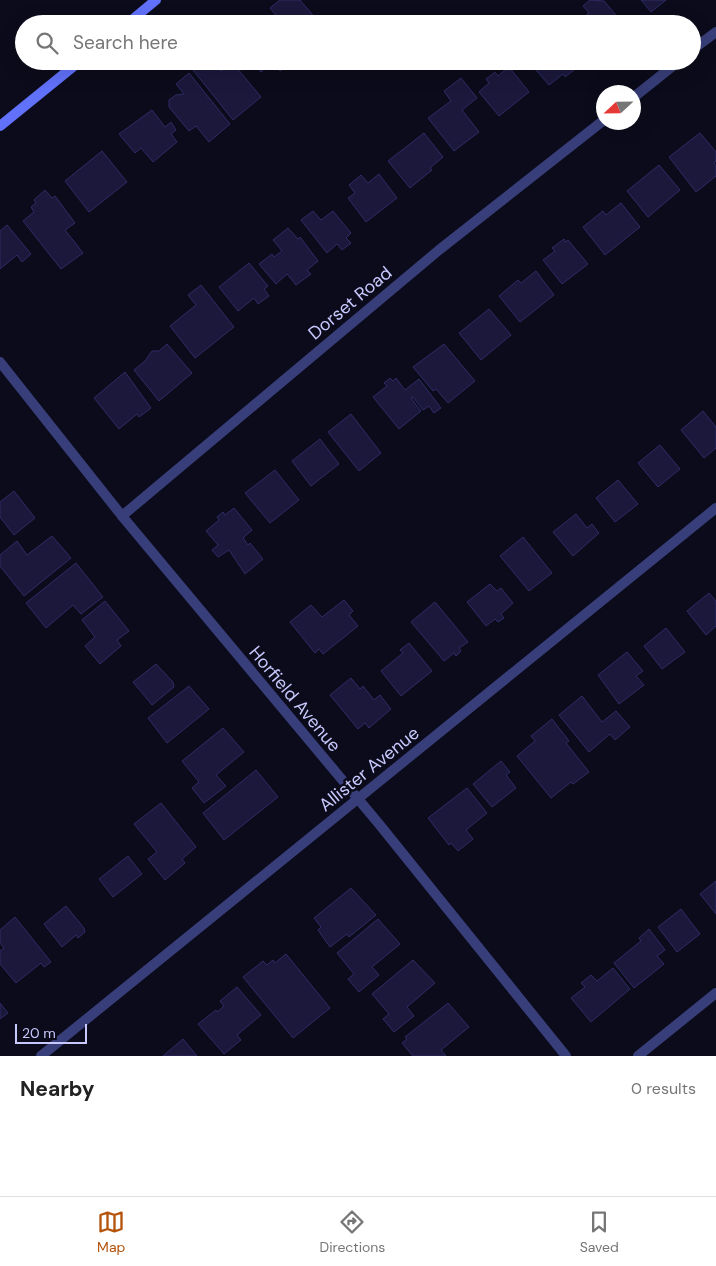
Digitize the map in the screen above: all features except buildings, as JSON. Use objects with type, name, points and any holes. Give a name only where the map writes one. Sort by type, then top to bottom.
[{"type":"street","points":[[138,15],[156,0]]},
{"type":"street","points":[[701,43],[716,32]]},
{"type":"street","points":[[0,126],[69,70]]},
{"type":"street","points":[[641,91],[668,70]]},
{"type":"street","name":"Dorset Road","points":[[122,516],[439,250],[596,126]]},
{"type":"street","name":"Horfield Avenue","points":[[0,362],[122,516],[358,799],[566,1056]]},
{"type":"street","name":"Allister Avenue","points":[[41,1056],[716,508]]},
{"type":"street","points":[[638,1056],[716,993]]}]
